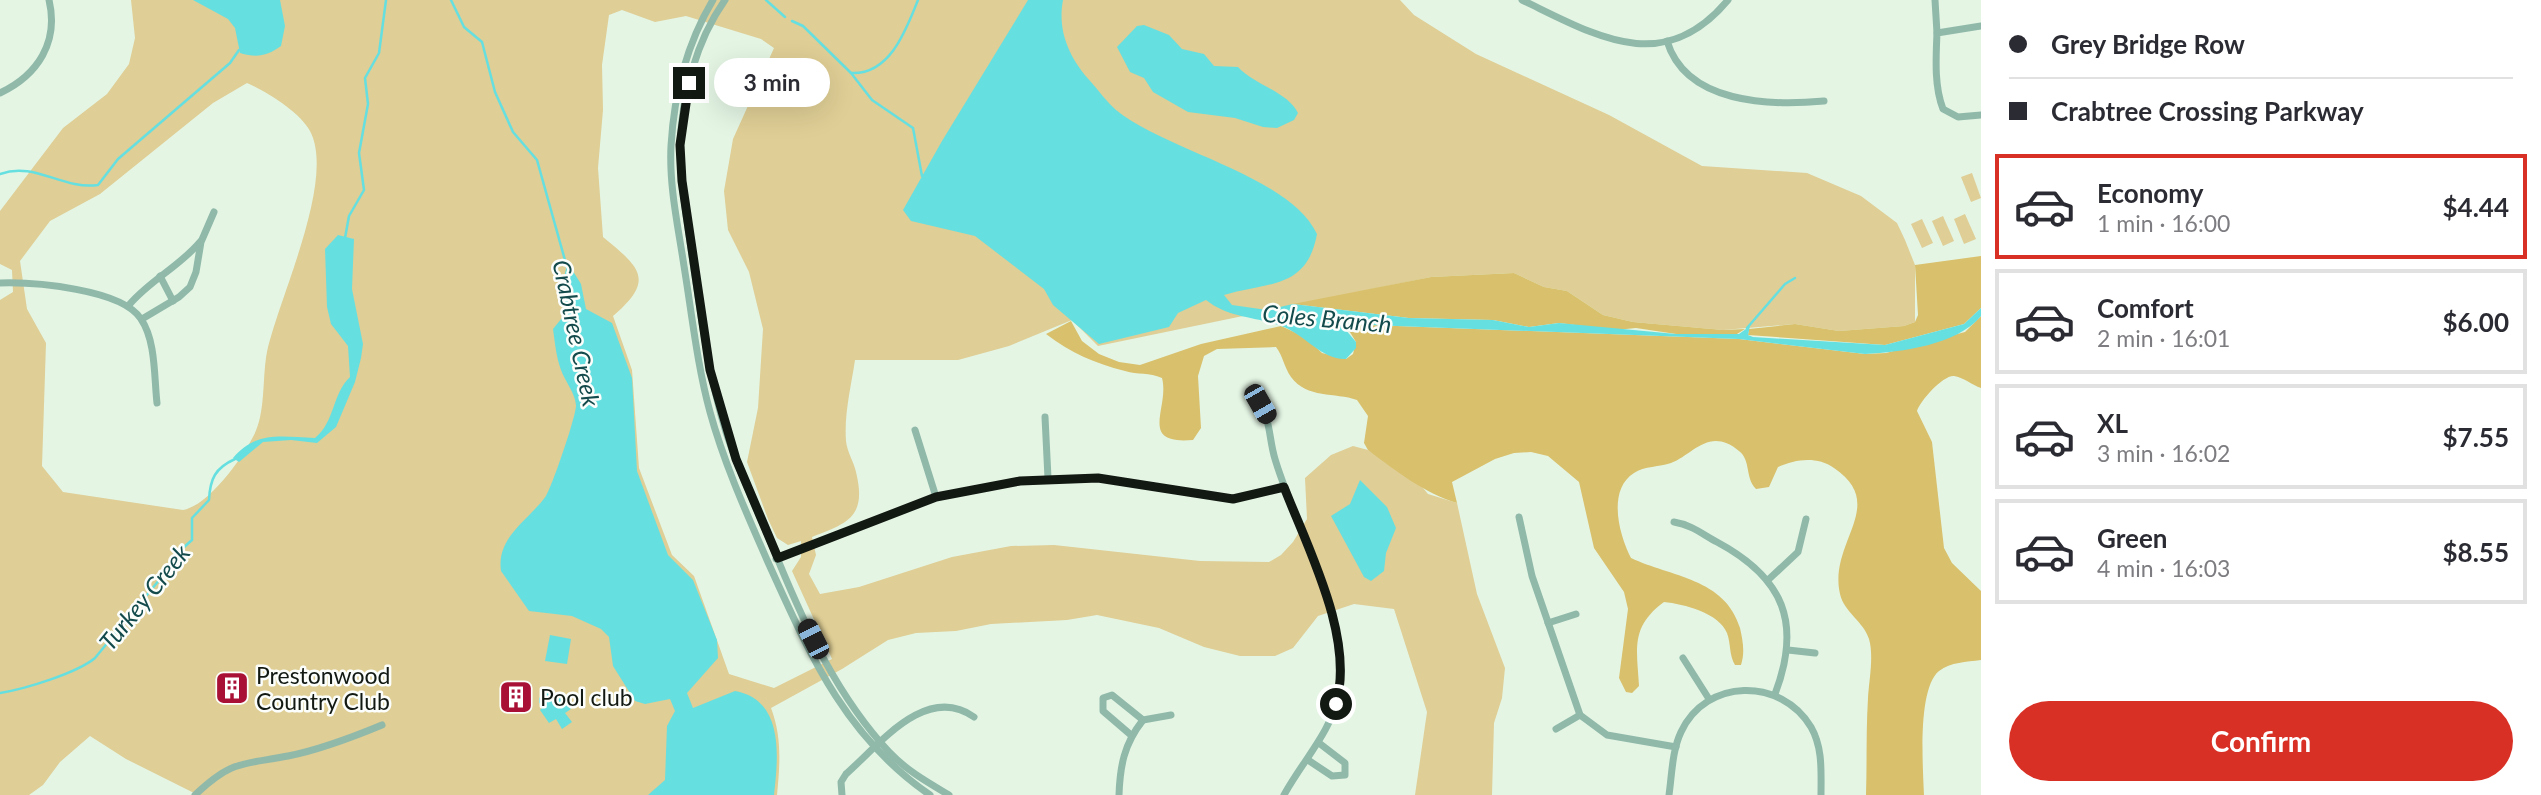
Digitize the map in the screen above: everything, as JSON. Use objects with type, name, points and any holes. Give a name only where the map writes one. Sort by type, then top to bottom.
[{"type":"street","points":[[0,93],[27,77],[45,53],[52,31],[49,0]]},
{"type":"street","points":[[713,0],[696,32],[680,79],[672,136],[673,193],[695,344],[710,411],[731,475],[819,673],[878,746],[930,795]]},
{"type":"street","points":[[725,0],[705,34],[689,83],[680,145],[682,181],[710,370],[736,459],[828,668],[878,746],[949,795]]},
{"type":"street","points":[[1522,0],[1607,40],[1642,44],[1667,41],[1697,27],[1728,0]]},
{"type":"street","points":[[1935,0],[1939,97],[1943,109],[1958,117],[1981,115]]},
{"type":"street","points":[[1937,33],[1981,26]]},
{"type":"street","points":[[1667,41],[1675,61],[1690,75],[1730,97],[1760,101],[1824,101]]},
{"type":"street","points":[[142,319],[186,292],[192,282],[201,242],[214,212]]},
{"type":"street","points":[[129,305],[201,242]]},
{"type":"street","points":[[160,276],[173,301]]},
{"type":"street","points":[[0,283],[87,292],[129,305],[142,319],[150,343],[157,403]]},
{"type":"street","points":[[1260,404],[1268,417],[1272,448],[1284,487],[1330,611],[1341,651],[1338,696],[1319,743],[1284,795]]},
{"type":"street","points":[[1045,417],[1048,478]]},
{"type":"street","points":[[915,430],[936,497]]},
{"type":"street","points":[[768,562],[936,497],[1048,478],[1107,479],[1233,499],[1284,487]]},
{"type":"street","points":[[1519,517],[1532,576],[1580,715],[1607,735],[1676,747]]},
{"type":"street","points":[[1768,580],[1798,552],[1806,519]]},
{"type":"street","points":[[1674,522],[1696,528],[1742,556],[1768,580],[1782,610],[1788,650],[1774,694]]},
{"type":"street","points":[[1548,623],[1576,614]]},
{"type":"street","points":[[1788,650],[1815,653]]},
{"type":"street","points":[[1683,658],[1709,699]]},
{"type":"street","points":[[1669,795],[1676,747],[1687,721],[1709,699],[1744,690],[1774,694],[1796,709],[1815,734],[1820,756],[1821,795]]},
{"type":"street","points":[[1131,735],[1103,711],[1103,698],[1112,695],[1143,720]]},
{"type":"street","points":[[842,795],[841,782],[846,775],[906,721],[932,709],[956,706],[974,717]]},
{"type":"street","points":[[1119,795],[1122,759],[1131,735],[1143,720],[1171,715]]},
{"type":"street","points":[[1556,729],[1580,715]]},
{"type":"street","points":[[195,795],[216,775],[239,763],[288,756],[382,726]]},
{"type":"street","points":[[1308,760],[1332,776],[1345,775],[1345,763],[1319,743]]},
{"type":"shaded area","name":"Prestonwood Country Club","points":[[131,0],[1400,0],[1414,15],[1476,54],[1609,115],[1702,166],[1807,173],[1861,196],[1897,223],[1905,240],[1915,265],[1915,322],[1904,326],[1839,331],[1795,324],[1723,330],[1633,322],[1603,315],[1567,291],[1544,287],[1514,273],[1431,277],[1098,346],[1072,320],[1009,346],[958,360],[855,360],[846,431],[847,445],[859,487],[859,499],[852,516],[845,522],[812,537],[816,555],[809,574],[820,594],[859,587],[952,557],[1011,546],[1054,545],[1200,561],[1269,562],[1281,555],[1293,542],[1307,519],[1305,478],[1331,455],[1353,446],[1368,450],[1418,482],[1428,494],[1457,503],[1477,594],[1505,668],[1502,698],[1494,723],[1492,795],[1415,795],[1427,712],[1394,609],[1354,604],[1318,616],[1293,648],[1275,656],[1240,656],[1204,647],[1159,628],[1097,615],[1067,620],[991,624],[956,631],[916,633],[888,640],[771,708],[779,740],[777,795],[198,795],[126,759],[90,736],[60,762],[43,785],[29,795],[0,795],[0,300],[13,292],[12,270],[0,264],[0,211],[63,128],[107,94],[129,64],[135,38]],"holes":[[[622,10],[655,22],[686,16],[761,39],[774,48],[733,139],[724,191],[728,230],[749,272],[763,329],[758,408],[747,462],[777,538],[788,545],[801,541],[801,557],[792,571],[832,659],[774,688],[729,674],[694,576],[672,555],[639,468],[632,370],[613,316],[634,293],[638,275],[626,257],[603,237],[598,168],[603,110],[602,65],[609,15]],[[247,83],[273,97],[299,117],[310,131],[316,152],[316,178],[311,208],[267,352],[262,405],[254,435],[233,468],[213,491],[193,507],[183,510],[63,492],[42,466],[46,343],[27,309],[20,261],[50,221],[100,194],[213,103]]]},
{"type":"shaded area","points":[[1972,173],[1981,198],[1971,202],[1961,177]]},
{"type":"shaded area","points":[[1965,214],[1976,239],[1964,244],[1954,219]]},
{"type":"shaded area","points":[[1943,216],[1954,241],[1943,246],[1932,221]]},
{"type":"shaded area","points":[[1922,219],[1933,243],[1922,248],[1911,224]]},
{"type":"shaded area","points":[[1981,256],[1981,308],[1964,324],[1885,345],[1748,335],[1749,329],[1795,324],[1839,331],[1904,326],[1915,322],[1918,315],[1915,265]]},
{"type":"shaded area","points":[[1514,273],[1544,287],[1567,291],[1603,315],[1633,322],[1723,330],[1745,329],[1737,334],[1676,334],[1636,328],[1616,330],[1559,323],[1529,327],[1493,320],[1409,318],[1293,304],[1431,277]]},
{"type":"shaded area","points":[[1981,316],[1981,388],[1957,377],[1949,377],[1932,389],[1917,411],[1932,442],[1944,548],[1952,563],[1981,591],[1981,660],[1959,663],[1939,671],[1927,694],[1923,730],[1924,795],[1866,795],[1870,646],[1863,627],[1842,600],[1839,575],[1857,510],[1856,496],[1850,482],[1827,464],[1806,460],[1785,464],[1778,467],[1769,487],[1756,489],[1750,480],[1743,455],[1719,441],[1702,445],[1671,463],[1638,471],[1626,481],[1620,490],[1618,513],[1631,558],[1695,581],[1722,599],[1733,611],[1740,628],[1743,647],[1741,665],[1735,665],[1727,633],[1717,620],[1691,607],[1664,602],[1645,620],[1641,630],[1637,650],[1639,686],[1632,693],[1626,692],[1619,678],[1628,609],[1624,592],[1594,548],[1579,482],[1548,456],[1531,452],[1514,453],[1495,459],[1452,482],[1457,503],[1445,499],[1411,481],[1368,450],[1364,443],[1368,416],[1357,400],[1305,389],[1291,377],[1276,347],[1217,349],[1204,356],[1198,376],[1201,428],[1193,440],[1176,440],[1166,437],[1161,430],[1162,378],[1093,361],[1046,334],[1071,321],[1082,341],[1099,354],[1119,362],[1140,365],[1201,344],[1281,326],[1305,337],[1322,353],[1346,359],[1353,354],[1356,342],[1345,324],[1739,339],[1865,354],[1886,353],[1965,332]]},
{"type":"water","points":[[193,0],[280,0],[285,26],[281,46],[262,55],[240,53],[235,28],[228,19]]},
{"type":"water","points":[[1028,0],[1063,0],[1062,23],[1071,54],[1116,110],[1138,125],[1255,180],[1281,196],[1302,213],[1317,234],[1305,265],[1295,274],[1271,284],[1224,295],[1232,305],[1267,310],[1293,304],[1409,318],[1493,320],[1529,327],[1559,323],[1676,334],[1739,334],[1750,326],[1748,335],[1753,337],[1885,345],[1964,324],[1981,308],[1981,316],[1971,326],[1944,340],[1912,349],[1865,354],[1739,339],[1345,324],[1345,329],[1356,342],[1356,348],[1346,359],[1329,356],[1284,327],[1224,311],[1206,300],[1178,313],[1169,327],[1099,344],[1053,305],[1044,289],[975,236],[911,221],[903,210]]},
{"type":"water","points":[[1144,25],[1169,35],[1182,49],[1204,54],[1214,66],[1238,67],[1287,99],[1298,113],[1294,120],[1277,128],[1263,127],[1235,118],[1188,112],[1153,92],[1144,78],[1130,72],[1117,47],[1137,26]]},
{"type":"water","points":[[338,235],[354,239],[352,289],[363,344],[355,382],[336,427],[317,443],[291,440],[263,442],[239,462],[233,458],[242,449],[261,439],[315,438],[322,431],[340,391],[350,377],[348,346],[331,324],[327,307],[325,249]]},
{"type":"water","points":[[571,268],[581,284],[586,309],[612,323],[632,378],[637,471],[668,555],[693,580],[717,640],[718,658],[687,693],[693,708],[735,691],[751,697],[763,706],[775,733],[777,748],[774,795],[648,795],[665,780],[667,726],[675,711],[670,699],[645,704],[635,701],[613,666],[609,637],[601,629],[572,616],[529,611],[501,571],[501,559],[509,539],[549,490],[575,411],[574,396],[559,365],[553,329],[566,313],[562,286],[566,269]]},
{"type":"water","points":[[1360,480],[1387,507],[1396,528],[1386,553],[1384,571],[1371,581],[1364,577],[1331,516],[1350,504]]},
{"type":"water","points":[[550,635],[571,639],[567,664],[545,661]]},
{"type":"water","points":[[545,692],[554,692],[555,698],[561,695],[571,709],[565,713],[572,722],[562,729],[556,719],[549,723],[540,710],[545,705],[539,703],[539,698]]},
{"type":"waterway","name":"Turkey Creek","points":[[345,238],[349,216],[364,190],[359,153],[368,104],[365,78],[379,53],[386,0]]},
{"type":"waterway","name":"Crabtree Creek","points":[[451,0],[464,27],[482,42],[495,92],[513,132],[537,160],[568,271]]},
{"type":"waterway","name":"Coles Branch","points":[[766,0],[785,17]]},
{"type":"waterway","points":[[851,73],[865,72],[886,59],[902,37],[918,0]]},
{"type":"waterway","name":"Coles Branch","points":[[792,21],[803,26],[851,73],[872,100],[913,128],[922,176]]},
{"type":"waterway","points":[[0,174],[25,171],[72,184],[98,185],[118,159],[230,63],[239,50]]},
{"type":"waterway","points":[[1747,328],[1785,284],[1795,278]]},
{"type":"waterway","name":"Turkey Creek","points":[[0,693],[50,680],[95,658],[160,579],[174,556],[192,540],[192,518],[209,500],[211,486],[218,470],[235,459]]},
{"type":"place","name":"Prestonwood Country Club","points":[[232,688]]},
{"type":"place","name":"Pool club","points":[[516,697]]},
{"type":"route","points":[[689,83],[680,145],[682,181],[710,370],[726,432],[749,494],[778,558],[936,497],[1020,481],[1098,478],[1233,499],[1255,496],[1284,487],[1339,640],[1342,662],[1336,704]]}]
